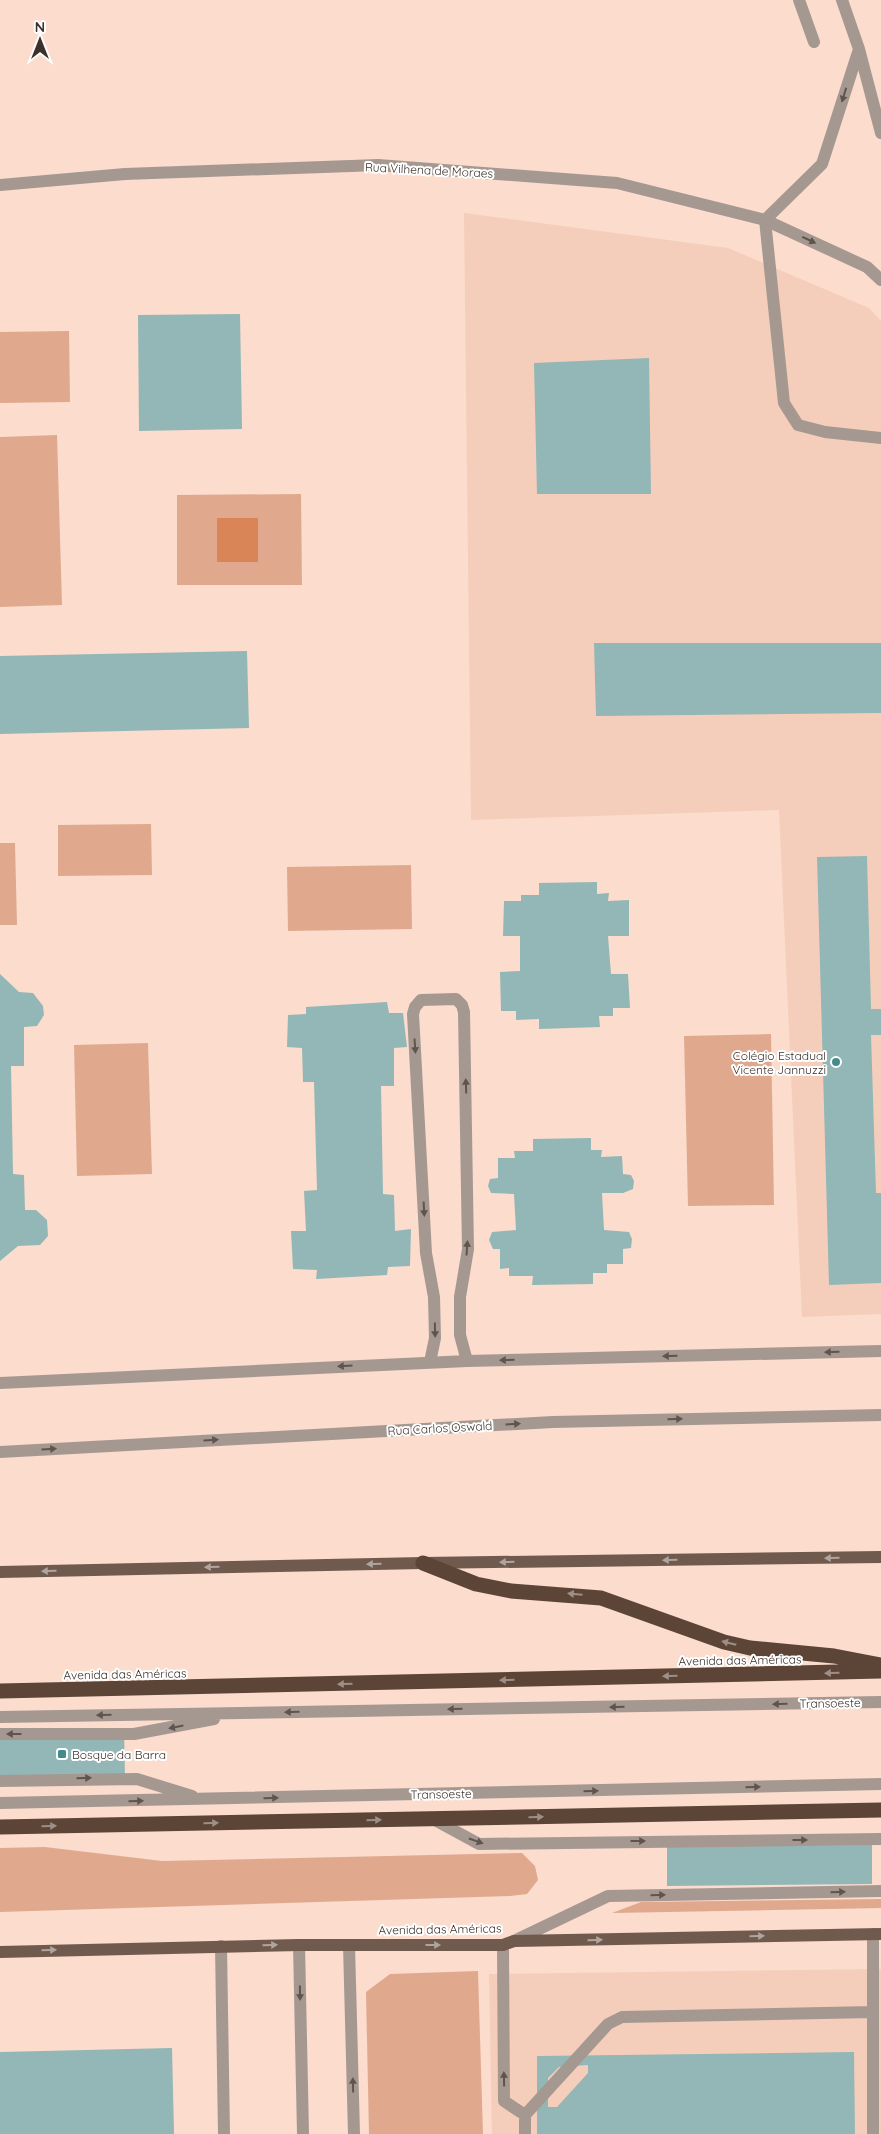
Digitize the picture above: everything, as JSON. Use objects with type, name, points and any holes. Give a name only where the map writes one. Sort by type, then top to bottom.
[{"type":"highway","points":[[423,1563],[476,1584],[511,1591],[601,1598],[724,1642],[750,1648],[834,1656],[881,1665]]},
{"type":"highway","name":"Avenida das Américas","points":[[0,1691],[881,1671]]},
{"type":"highway","points":[[0,1827],[881,1810]]},
{"type":"main road","points":[[0,1572],[423,1563],[881,1557]]},
{"type":"main road","name":"Avenida das Américas","points":[[0,1952],[877,1934]]},
{"type":"street","points":[[799,0],[814,42]]},
{"type":"street","points":[[842,0],[859,49],[881,133]]},
{"type":"street","points":[[859,49],[822,164],[764,220],[784,403],[798,425],[826,432],[881,438]]},
{"type":"street","name":"Rua Vilhena de Moraes","points":[[0,185],[125,174],[378,165],[617,183],[764,220],[867,267],[881,280]]},
{"type":"street","points":[[430,1362],[435,1338],[434,1297],[426,1252],[413,1014],[415,1007],[421,1000],[456,999],[462,1005],[464,1012],[468,1249],[460,1297],[460,1335],[467,1361]]},
{"type":"street","points":[[0,1383],[430,1362],[881,1351]]},
{"type":"street","name":"Rua Carlos Oswald","points":[[0,1452],[553,1422],[881,1415]]},
{"type":"street","name":"Transoeste","points":[[0,1717],[881,1702]]},
{"type":"street","points":[[0,1734],[134,1734],[241,1713]]},
{"type":"street","points":[[0,1781],[137,1779],[205,1800]]},
{"type":"street","name":"Transoeste","points":[[0,1803],[881,1784]]},
{"type":"street","points":[[433,1819],[479,1844],[881,1839]]},
{"type":"street","points":[[525,2115],[504,2101],[509,1943],[608,1896],[881,1891]]},
{"type":"street","points":[[873,2134],[873,2012],[877,1934]]},
{"type":"street","points":[[300,1945],[303,2134]]},
{"type":"street","points":[[349,1945],[354,2134]]},
{"type":"street","points":[[222,1946],[224,2134]]},
{"type":"street","points":[[525,2134],[525,2115],[608,2024],[622,2017],[873,2012]]},
{"type":"shaded area","points":[[464,213],[728,248],[869,308],[881,321],[881,1314],[802,1317],[779,810],[471,820]]},
{"type":"shaded area","points":[[69,331],[70,402],[0,403],[0,332]]},
{"type":"shaded area","points":[[57,435],[62,605],[0,607],[0,437]]},
{"type":"shaded area","points":[[301,494],[302,585],[177,585],[177,495]]},
{"type":"shaded area","points":[[217,518],[258,518],[258,562],[217,562]]},
{"type":"shaded area","points":[[151,824],[152,875],[58,876],[58,825]]},
{"type":"shaded area","points":[[0,843],[15,843],[17,925],[0,925]]},
{"type":"shaded area","points":[[411,865],[412,929],[288,931],[287,867]]},
{"type":"shaded area","points":[[771,1034],[774,1205],[688,1206],[684,1036]]},
{"type":"shaded area","points":[[148,1043],[152,1174],[77,1176],[74,1045]]},
{"type":"shaded area","points":[[45,1847],[162,1861],[522,1853],[535,1866],[538,1880],[527,1894],[510,1896],[0,1912],[0,1848]]},
{"type":"shaded area","points":[[881,1899],[881,1908],[612,1913],[641,1902]]},
{"type":"shaded area","points":[[881,1969],[881,2134],[492,2134],[489,1974]]},
{"type":"shaded area","points":[[478,1971],[483,2134],[369,2134],[366,1992],[390,1974]]},
{"type":"building","points":[[240,314],[242,429],[139,431],[138,315]]},
{"type":"building","points":[[649,358],[651,494],[537,494],[534,363]]},
{"type":"building","points":[[594,643],[881,643],[881,713],[596,716]]},
{"type":"building","points":[[247,651],[249,728],[0,734],[0,656]]},
{"type":"building","points":[[867,856],[871,1009],[881,1009],[881,1035],[871,1035],[876,1193],[881,1193],[881,1283],[829,1285],[817,857]]},
{"type":"building","points":[[597,882],[597,894],[609,893],[608,901],[629,900],[629,936],[608,936],[611,974],[628,974],[630,1008],[613,1008],[613,1016],[599,1016],[600,1027],[539,1029],[539,1019],[516,1020],[516,1011],[501,1011],[500,972],[520,971],[520,936],[503,936],[504,901],[521,901],[521,895],[539,895],[539,883]]},
{"type":"building","points":[[0,974],[19,992],[33,993],[43,1006],[44,1015],[37,1026],[24,1027],[24,1066],[11,1066],[13,1174],[24,1175],[25,1210],[36,1210],[47,1220],[48,1236],[40,1245],[18,1246],[0,1261]]},
{"type":"building","points":[[387,1002],[389,1013],[403,1013],[407,1047],[394,1048],[394,1086],[381,1086],[383,1194],[394,1195],[395,1231],[411,1229],[410,1266],[388,1267],[387,1275],[316,1279],[317,1270],[293,1269],[291,1231],[306,1231],[304,1191],[317,1190],[314,1082],[303,1082],[302,1048],[287,1047],[288,1015],[306,1014],[306,1007]]},
{"type":"building","points":[[591,1138],[591,1150],[602,1150],[601,1157],[622,1156],[623,1174],[631,1175],[634,1181],[633,1189],[623,1193],[602,1193],[604,1230],[629,1232],[632,1239],[631,1248],[623,1249],[623,1264],[607,1264],[607,1273],[593,1273],[593,1284],[532,1285],[533,1276],[509,1276],[509,1268],[500,1269],[500,1249],[493,1249],[489,1240],[492,1232],[516,1230],[514,1194],[491,1193],[488,1186],[490,1179],[498,1178],[498,1158],[515,1158],[514,1151],[533,1151],[533,1139]]},
{"type":"building","name":"Bosque da Barra","points":[[124,1729],[125,1778],[0,1780],[0,1731]]},
{"type":"building","points":[[872,1845],[872,1884],[667,1886],[667,1846]]},
{"type":"building","points":[[172,2048],[174,2134],[0,2134],[0,2052]]},
{"type":"building","points":[[854,2052],[855,2134],[537,2134],[537,2056]],"holes":[[[588,2065],[588,2073],[557,2107],[548,2107],[548,2078],[559,2067]]]},
{"type":"place","name":"Colégio Estadual Vicente Jannuzzi","points":[[836,1062]]},
{"type":"place","name":"Bosque da Barra","points":[[62,1754]]}]
